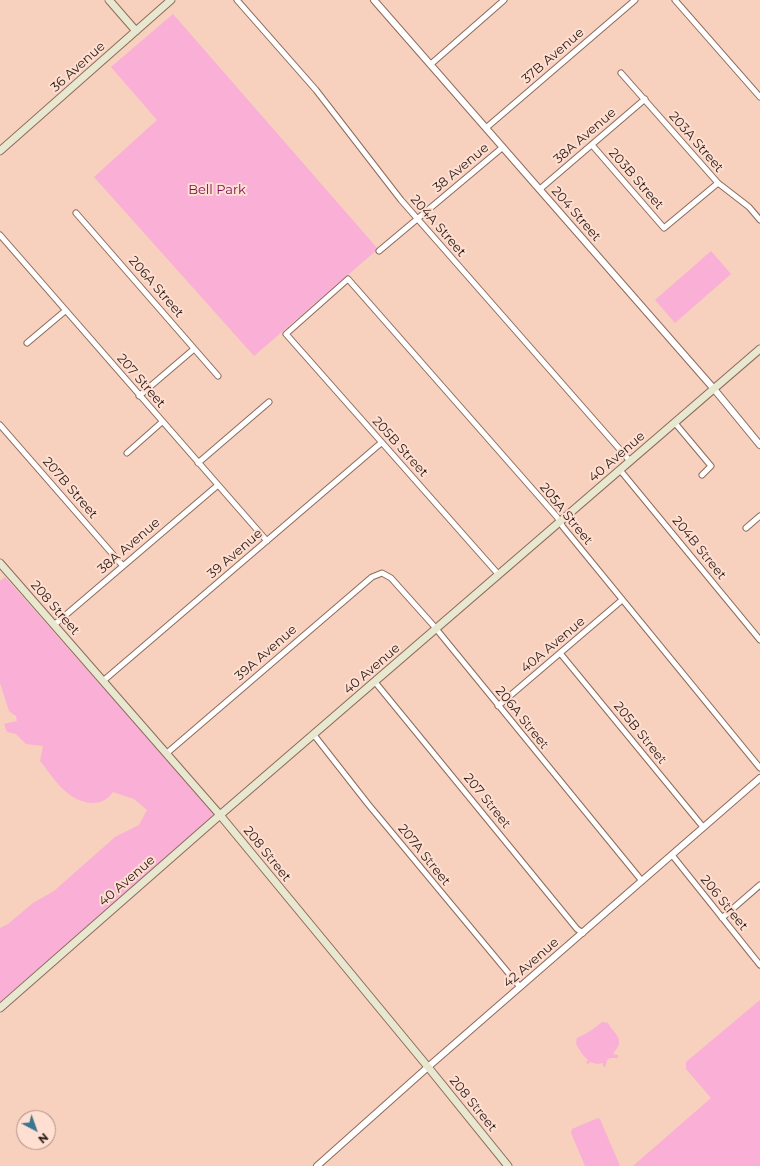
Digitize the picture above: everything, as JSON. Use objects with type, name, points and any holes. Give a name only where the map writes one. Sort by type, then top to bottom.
[{"type":"main road","points":[[110,0],[136,31]]},
{"type":"main road","name":"36 Avenue","points":[[0,151],[171,0]]},
{"type":"main road","name":"40 Avenue","points":[[0,1008],[220,815],[760,349]]},
{"type":"main road","name":"208 Street","points":[[0,563],[220,815],[508,1166]]},
{"type":"street","name":"204A Street","points":[[237,0],[316,90],[400,200],[630,461]]},
{"type":"street","name":"204 Street","points":[[374,0],[714,389],[760,445]]},
{"type":"street","points":[[431,64],[504,0]]},
{"type":"street","name":"37B Avenue","points":[[486,128],[635,0]]},
{"type":"street","points":[[675,0],[760,97]]},
{"type":"street","name":"203A Street","points":[[621,73],[718,183],[749,207],[760,220]]},
{"type":"street","name":"38A Avenue","points":[[540,189],[644,99]]},
{"type":"street","name":"203B Street","points":[[592,145],[664,228],[718,183]]},
{"type":"street","name":"38 Avenue","points":[[379,251],[503,147]]},
{"type":"street","name":"206A Street","points":[[76,213],[218,376]]},
{"type":"street","name":"207 Street","points":[[0,235],[267,541]]},
{"type":"street","name":"205A Street","points":[[286,334],[348,279],[557,517],[559,523],[760,768]]},
{"type":"street","points":[[27,343],[65,311]]},
{"type":"street","name":"205B Street","points":[[286,334],[499,575]]},
{"type":"street","points":[[140,396],[194,349]]},
{"type":"street","points":[[198,463],[269,402]]},
{"type":"street","points":[[127,453],[162,422]]},
{"type":"street","points":[[675,423],[710,466],[702,475]]},
{"type":"street","name":"207B Street","points":[[0,425],[123,566]]},
{"type":"street","name":"39 Avenue","points":[[103,681],[381,443]]},
{"type":"street","name":"204B Street","points":[[620,470],[760,640]]},
{"type":"street","name":"38A Avenue","points":[[54,625],[218,485]]},
{"type":"street","points":[[746,528],[760,516]]},
{"type":"street","name":"206A Street","points":[[382,573],[391,578],[436,629],[642,881]]},
{"type":"street","name":"39A Avenue","points":[[167,753],[372,577],[382,573]]},
{"type":"street","name":"40A Avenue","points":[[498,706],[622,600]]},
{"type":"street","name":"205B Street","points":[[560,653],[703,827]]},
{"type":"street","name":"207 Street","points":[[375,682],[577,928],[583,933]]},
{"type":"street","name":"207A Street","points":[[314,735],[368,804],[520,987]]},
{"type":"street","name":"42 Avenue","points":[[317,1166],[428,1067],[760,778]]},
{"type":"street","name":"206 Street","points":[[672,855],[760,965]]},
{"type":"street","points":[[722,918],[760,885]]},
{"type":"green space","name":"Bell Park","points":[[173,14],[378,249],[254,356],[94,177],[157,120],[111,67]]},
{"type":"green space","points":[[711,251],[731,274],[675,323],[655,300]]},
{"type":"green space","points":[[5,577],[216,815],[0,1002],[0,928],[8,924],[33,903],[54,891],[115,837],[139,825],[147,810],[134,799],[113,792],[106,799],[92,803],[75,798],[62,788],[40,761],[43,746],[26,744],[16,734],[7,732],[4,724],[17,721],[16,716],[9,711],[0,683],[0,581]]},
{"type":"green space","points":[[760,1000],[760,1166],[633,1166],[711,1098],[686,1069],[686,1062]]},
{"type":"green space","points":[[602,1022],[608,1023],[619,1040],[618,1046],[613,1054],[618,1055],[618,1058],[610,1058],[607,1060],[605,1067],[603,1066],[603,1063],[586,1063],[588,1060],[576,1044],[577,1038]]},
{"type":"green space","points":[[598,1118],[600,1119],[620,1166],[585,1166],[571,1133],[572,1129]]}]
